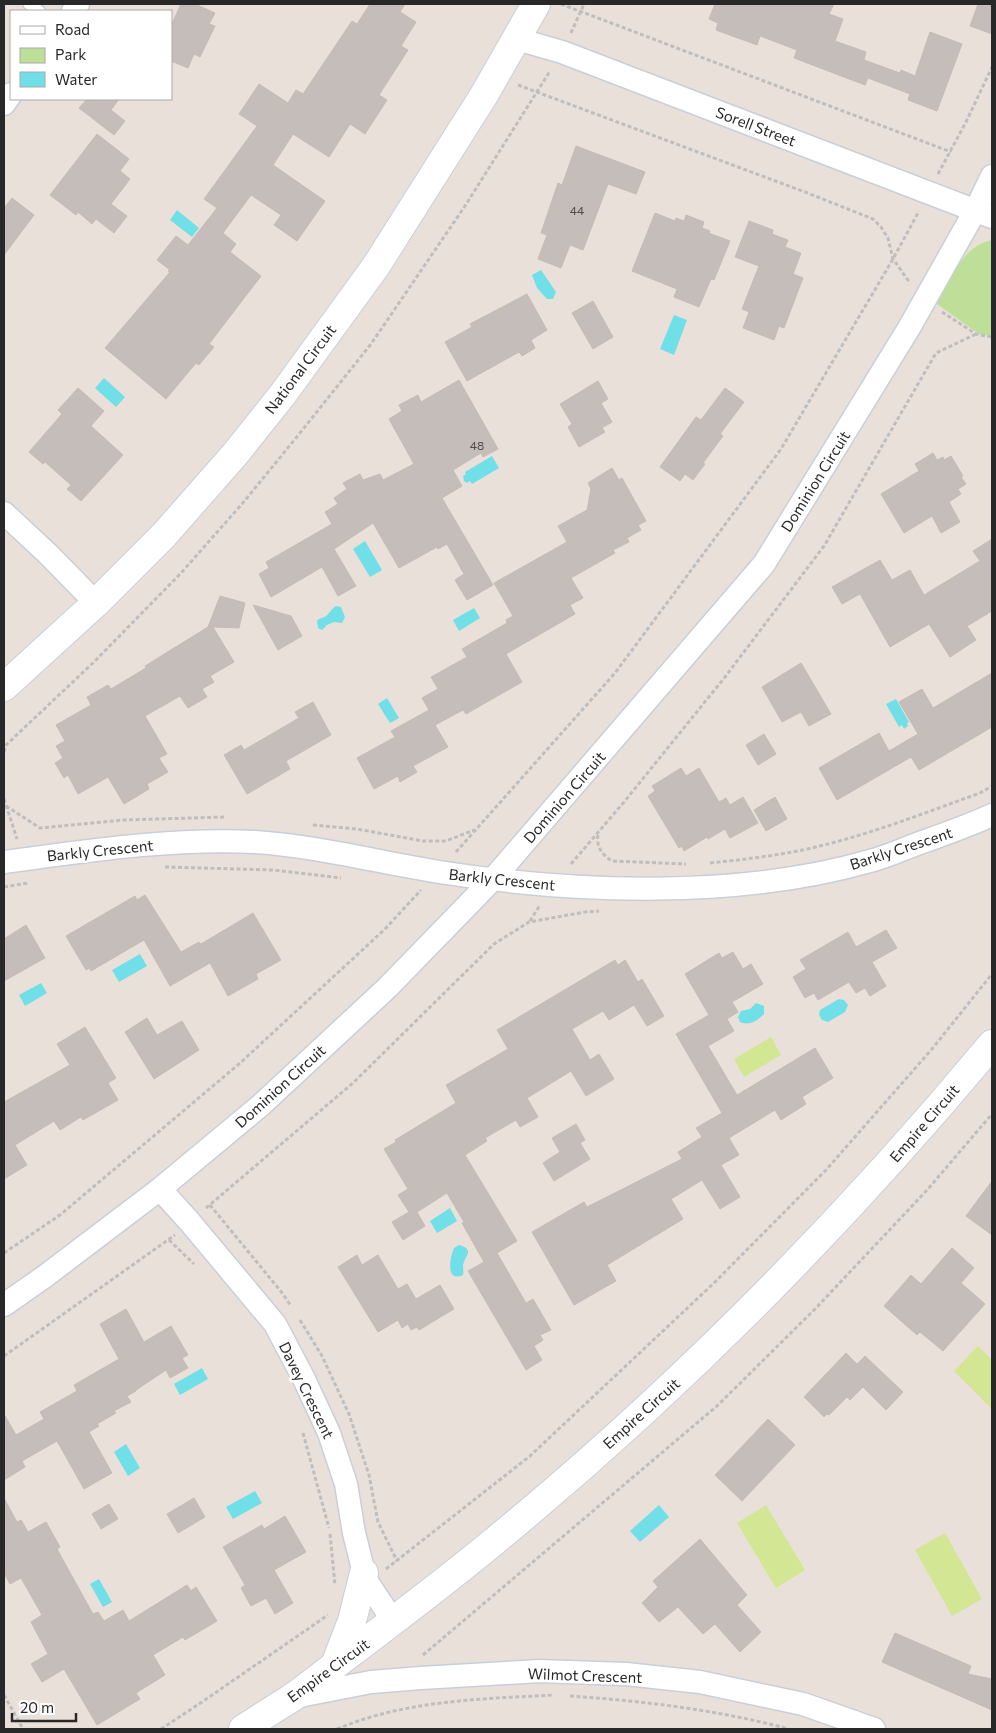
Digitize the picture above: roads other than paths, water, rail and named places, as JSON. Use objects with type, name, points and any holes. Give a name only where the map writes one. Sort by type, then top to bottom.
[{"type":"street","name":"National Circuit","points":[[4,687],[96,603],[164,535],[236,453],[304,367],[376,266],[484,95],[536,4]]},
{"type":"street","name":"Sorell Street","points":[[517,39],[562,52],[984,214]]},
{"type":"street","name":"Dominion Circuit","points":[[4,1305],[160,1190],[261,1105],[387,988],[493,879],[764,564],[909,328],[984,214],[992,176]]},
{"type":"street","points":[[4,513],[96,603]]},
{"type":"street","name":"Barkly Crescent","points":[[14,861],[182,841],[255,842],[286,845],[439,872],[493,879],[624,889],[675,888],[738,884],[803,876],[870,861],[974,824],[992,815]]},
{"type":"street","name":"Empire Circuit","points":[[243,1729],[291,1698],[393,1622],[510,1529],[652,1404],[838,1220],[935,1113],[992,1044]]},
{"type":"street","name":"Davey Crescent","points":[[160,1190],[189,1221],[274,1324],[304,1378],[329,1433],[346,1484],[354,1533],[364,1573],[368,1583],[393,1622]]},
{"type":"street","points":[[335,1665],[352,1621],[364,1573]]},
{"type":"street","name":"Wilmot Crescent","points":[[291,1698],[371,1682],[421,1678],[540,1671],[626,1674],[700,1682],[802,1704],[874,1729]]},
{"type":"water","points":[[177,210],[199,228],[192,237],[170,220]]},
{"type":"water","points":[[541,270],[556,292],[553,299],[547,299],[537,288],[532,275]]},
{"type":"water","points":[[674,315],[687,320],[674,355],[660,349]]},
{"type":"water","points":[[104,378],[125,397],[116,407],[95,388]]},
{"type":"water","points":[[492,456],[499,468],[472,484],[470,481],[467,483],[464,481],[463,476],[466,474],[465,472]]},
{"type":"water","points":[[365,541],[382,570],[370,577],[353,549]]},
{"type":"water","points":[[336,606],[341,607],[345,617],[342,623],[334,622],[322,630],[318,628],[317,621],[326,616]]},
{"type":"water","points":[[474,608],[480,618],[459,631],[453,620]]},
{"type":"water","points":[[387,698],[399,718],[390,723],[378,704]]},
{"type":"water","points":[[896,699],[909,722],[907,723],[908,726],[904,729],[902,725],[899,727],[886,704]]},
{"type":"water","points":[[140,954],[147,966],[119,982],[112,970]]},
{"type":"water","points":[[41,983],[47,993],[25,1006],[19,995]]},
{"type":"water","points":[[839,999],[844,1000],[848,1005],[845,1012],[828,1022],[822,1020],[819,1015],[820,1010]]},
{"type":"water","points":[[756,1003],[764,1006],[764,1014],[753,1022],[740,1022],[738,1017],[741,1011],[750,1009]]},
{"type":"water","points":[[450,1208],[457,1221],[437,1233],[430,1221]]},
{"type":"water","points":[[459,1245],[467,1249],[468,1254],[463,1266],[463,1275],[457,1277],[451,1272],[450,1263],[454,1248]]},
{"type":"water","points":[[202,1368],[208,1379],[180,1395],[174,1384]]},
{"type":"water","points":[[126,1444],[140,1468],[128,1476],[114,1452]]},
{"type":"water","points":[[255,1491],[262,1503],[233,1519],[226,1507]]},
{"type":"water","points":[[659,1505],[669,1517],[640,1542],[630,1531]]},
{"type":"water","points":[[99,1579],[112,1602],[103,1607],[90,1584]]}]
